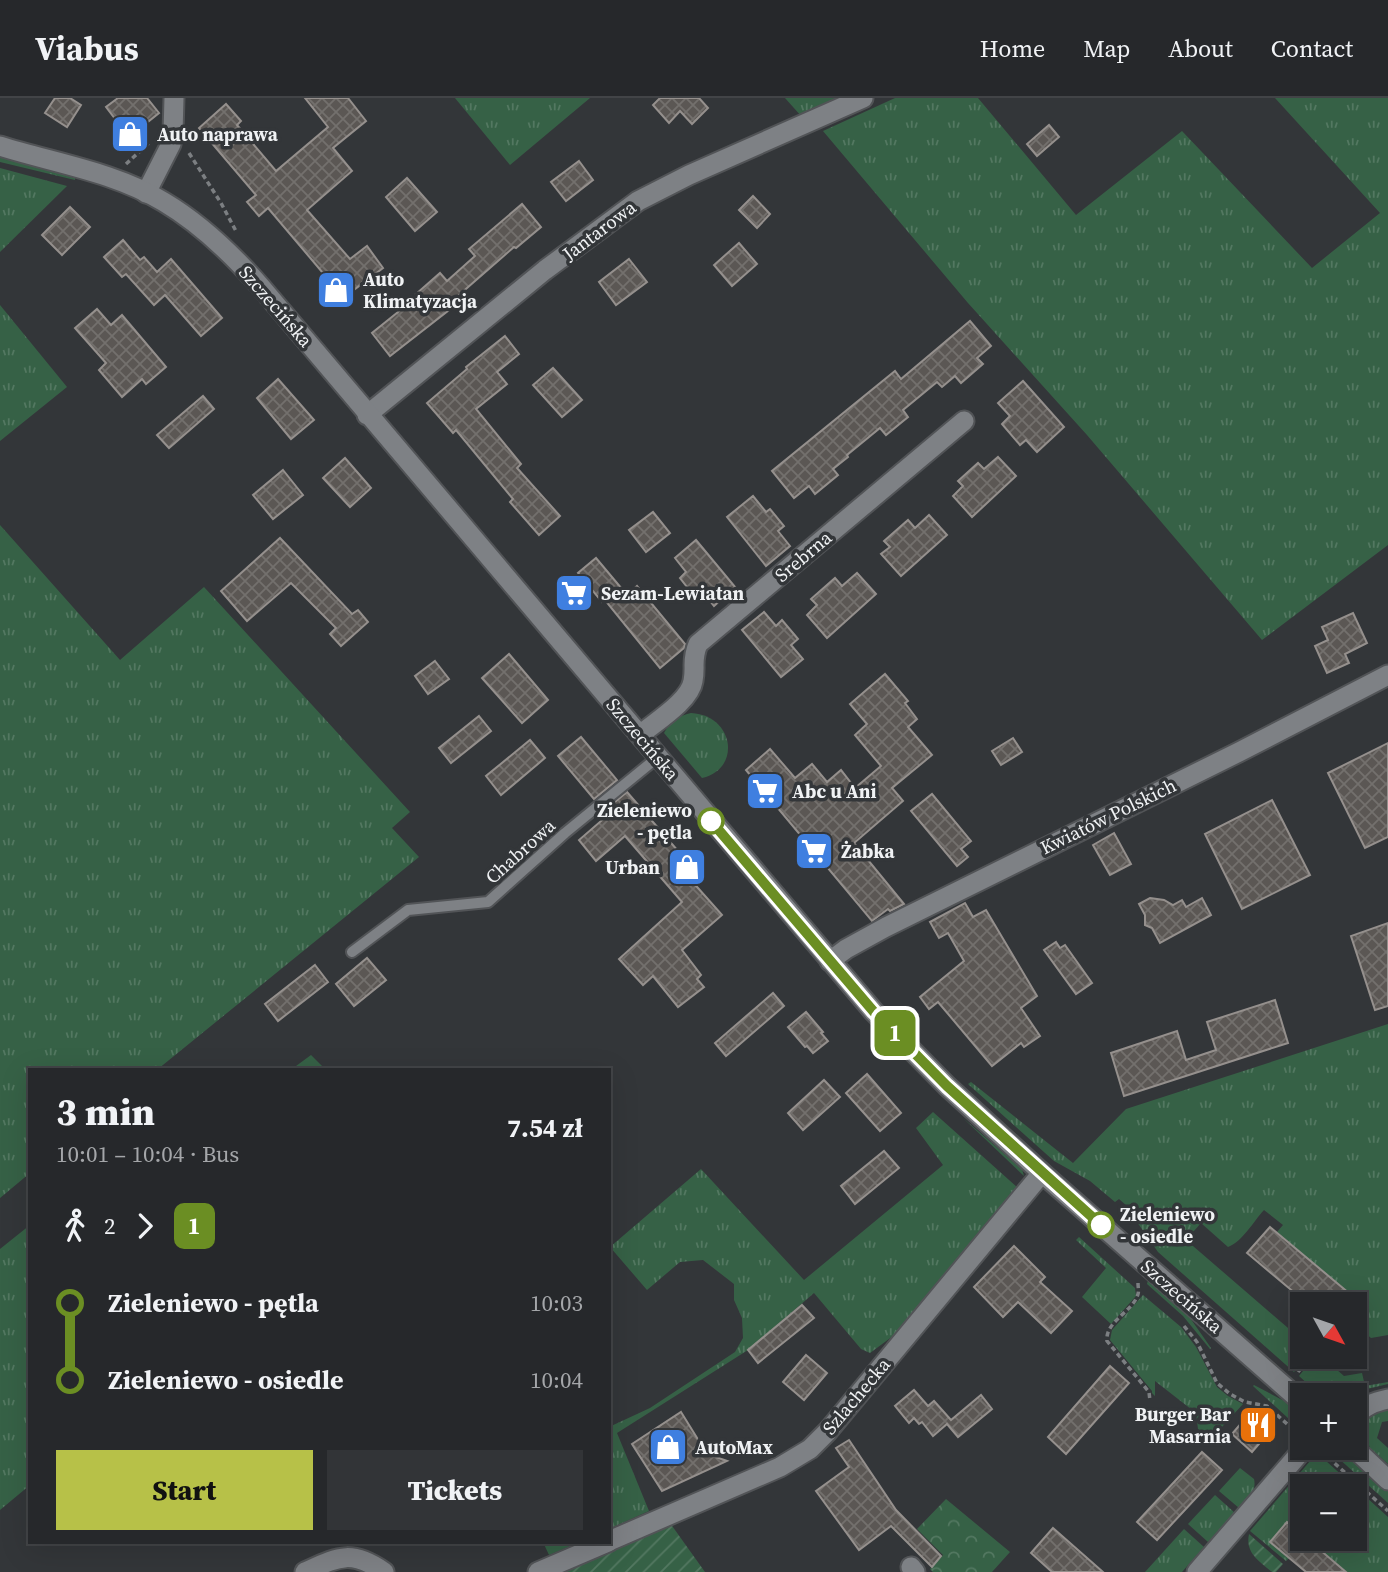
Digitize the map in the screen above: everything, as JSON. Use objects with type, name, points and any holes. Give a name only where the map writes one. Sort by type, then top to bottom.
[{"type":"street","points":[[146,192],[173,134],[174,98]]},
{"type":"street","name":"Jantarowa","points":[[367,415],[545,271],[638,201],[699,170],[863,98]]},
{"type":"street","name":"Szczecińska","points":[[0,146],[84,170],[146,192],[191,220],[229,252],[874,1012],[947,1086],[1042,1173],[1290,1391]]},
{"type":"street","name":"Srebrna","points":[[640,735],[688,695],[694,681],[693,656],[698,644],[964,421]]},
{"type":"street","name":"Kwiatów Polskich","points":[[830,961],[886,927],[1388,675]]},
{"type":"street","name":"Szlachecka","points":[[611,1540],[780,1467],[810,1449],[1042,1173]]},
{"type":"street","points":[[1367,1406],[1388,1399]]},
{"type":"street","points":[[1197,1572],[1294,1460]]},
{"type":"street","points":[[1367,1460],[1388,1479]]},
{"type":"street","name":"Szlachecka","points":[[538,1572],[601,1544]]},
{"type":"street","points":[[305,1572],[347,1556],[369,1562],[384,1572]]},
{"type":"lane","name":"Chabrowa","points":[[352,952],[408,910],[488,902],[565,833],[659,757]]},
{"type":"path","points":[[1138,1283],[1138,1296],[1110,1329],[1107,1341],[1149,1392],[1150,1401]]},
{"type":"path","points":[[1197,1342],[1217,1383],[1245,1402],[1267,1406],[1290,1427]]},
{"type":"path","points":[[1294,1376],[1300,1369]]},
{"type":"path","points":[[1331,1460],[1388,1511]]},
{"type":"green space","points":[[455,98],[590,98],[510,165]]},
{"type":"green space","points":[[785,98],[848,98],[802,117]]},
{"type":"green space","points":[[895,98],[978,98],[1076,215],[1182,131],[1312,268],[1380,213],[1275,98],[1388,98],[1388,545],[1262,640],[1087,435],[968,303],[823,131]]},
{"type":"green space","points":[[0,156],[75,178],[75,180],[0,162]]},
{"type":"green space","points":[[0,168],[67,186],[0,252]]},
{"type":"green space","points":[[0,305],[67,387],[0,441]]},
{"type":"green space","points":[[0,525],[120,660],[204,587],[410,812],[392,828],[419,857],[159,1068],[28,1068],[28,1175],[0,1198]]},
{"type":"green space","points":[[691,713],[705,716],[716,723],[724,732],[728,743],[723,764],[715,773],[702,778],[664,733],[675,720]]},
{"type":"green space","points":[[1388,1024],[1388,1335],[1371,1338],[1367,1335],[1367,1292],[1348,1292],[1277,1232],[1283,1225],[1264,1210],[1243,1236],[1228,1247],[1201,1223],[1186,1240],[1290,1330],[1290,1368],[1158,1252],[1137,1222],[1124,1210],[1127,1206],[1119,1199],[1115,1202],[1090,1181],[1054,1161],[968,1084],[971,1082],[1073,1163],[1126,1109]]},
{"type":"green space","points":[[311,1055],[324,1068],[293,1068]]},
{"type":"green space","points":[[933,1112],[1018,1188],[893,1336],[870,1353],[861,1349],[814,1293],[748,1350],[617,1433],[649,1511],[611,1528],[611,1426],[650,1408],[735,1352],[743,1338],[742,1318],[734,1300],[734,1284],[703,1260],[680,1262],[647,1290],[611,1246],[701,1169],[804,1280],[943,1165],[916,1128]]},
{"type":"green space","points":[[963,1118],[1022,1169],[1024,1176]]},
{"type":"green space","points":[[28,1227],[28,1487],[0,1510],[0,1249]]},
{"type":"green space","points":[[1079,1237],[1135,1288],[1136,1296],[1111,1324],[1082,1297],[1106,1268],[1076,1240]]},
{"type":"green space","points":[[1148,1280],[1188,1315],[1210,1349],[1183,1316],[1147,1284]]},
{"type":"green space","points":[[1143,1295],[1181,1327],[1196,1347],[1217,1387],[1243,1404],[1211,1439],[1198,1429],[1196,1413],[1155,1381],[1155,1396],[1110,1340],[1112,1330]]},
{"type":"green space","points":[[1305,1369],[1336,1369],[1344,1376],[1362,1373],[1364,1383],[1307,1383],[1299,1376]]},
{"type":"green space","points":[[1388,1384],[1367,1389],[1367,1386]]},
{"type":"green space","points":[[1253,1386],[1288,1403],[1290,1420]]},
{"type":"green space","points":[[1388,1408],[1388,1421],[1382,1422],[1377,1438],[1388,1448],[1388,1464],[1370,1448],[1367,1420],[1370,1415]]},
{"type":"green space","points":[[1311,1460],[1325,1460],[1341,1474],[1299,1474]]},
{"type":"green space","points":[[1340,1460],[1353,1460],[1388,1491],[1388,1503],[1367,1484],[1367,1474],[1356,1474]]},
{"type":"green space","points":[[1240,1468],[1254,1479],[1255,1484],[1251,1495],[1239,1508],[1219,1491]]},
{"type":"green space","points":[[1290,1484],[1290,1524],[1287,1522],[1270,1542],[1289,1558],[1286,1561],[1250,1531]]},
{"type":"green space","points":[[1215,1495],[1235,1513],[1208,1542],[1188,1524]]},
{"type":"green space","points":[[1367,1498],[1388,1517],[1388,1572],[1347,1572],[1322,1551],[1367,1551]]},
{"type":"green space","points":[[946,1499],[1010,1552],[992,1572],[933,1572],[930,1569],[943,1555],[917,1529]]},
{"type":"green space","points":[[670,1523],[705,1572],[561,1572]]},
{"type":"green space","points":[[1184,1529],[1204,1547],[1182,1572],[1145,1572]]},
{"type":"green space","points":[[1249,1534],[1283,1564],[1276,1572],[1272,1572],[1254,1556],[1249,1546]]},
{"type":"green space","points":[[544,1544],[575,1544],[549,1555]]},
{"type":"building","points":[[55,98],[70,98],[81,105],[67,127],[45,113]]},
{"type":"building","points":[[118,98],[147,98],[159,113],[129,137],[106,107]]},
{"type":"building","points":[[305,98],[348,98],[366,121],[333,148],[352,171],[307,210],[350,259],[367,246],[383,268],[343,298],[268,208],[259,216],[247,202],[256,195],[199,128],[226,104],[241,121],[237,125],[276,171],[328,127]]},
{"type":"building","points":[[660,98],[699,98],[708,108],[692,124],[680,111],[669,123],[653,105]]},
{"type":"building","points":[[1049,125],[1059,137],[1037,156],[1027,144]]},
{"type":"building","points":[[579,161],[593,180],[566,201],[551,182]]},
{"type":"building","points":[[407,178],[437,212],[415,231],[386,197]]},
{"type":"building","points":[[753,196],[770,214],[757,228],[739,210]]},
{"type":"building","points":[[522,204],[541,227],[459,295],[462,300],[390,356],[372,333],[418,296],[416,294],[440,273],[447,281],[475,256],[469,249]]},
{"type":"building","points":[[70,207],[90,227],[62,255],[42,235]]},
{"type":"building","points":[[123,240],[140,260],[144,257],[157,272],[171,259],[222,318],[201,336],[165,295],[154,305],[126,274],[122,277],[104,257]]},
{"type":"building","points":[[739,243],[757,264],[732,286],[714,265]]},
{"type":"building","points":[[629,259],[647,282],[616,305],[599,282]]},
{"type":"building","points":[[97,309],[111,325],[122,315],[166,367],[146,384],[142,379],[122,397],[99,370],[106,363],[75,328]]},
{"type":"building","points":[[970,321],[991,346],[977,358],[983,364],[961,383],[955,376],[942,387],[937,382],[903,410],[908,417],[886,435],[880,428],[847,455],[848,457],[833,469],[838,475],[815,494],[809,486],[794,498],[772,471],[895,371],[901,379]]},
{"type":"building","points":[[505,336],[519,354],[497,372],[507,384],[476,409],[521,464],[517,468],[560,516],[539,535],[510,502],[513,499],[456,430],[453,433],[427,403]]},
{"type":"building","points":[[553,368],[582,400],[562,417],[533,385]]},
{"type":"building","points":[[278,379],[314,420],[291,439],[257,398]]},
{"type":"building","points":[[1023,381],[1064,427],[1037,452],[1026,440],[1020,445],[1002,424],[1010,416],[998,403]]},
{"type":"building","points":[[203,396],[214,409],[169,448],[157,435]]},
{"type":"building","points":[[998,457],[1016,476],[972,517],[953,496],[963,486],[958,481],[978,463],[984,469]]},
{"type":"building","points":[[345,458],[371,488],[350,507],[323,478]]},
{"type":"building","points":[[283,470],[303,495],[273,519],[253,495]]},
{"type":"building","points":[[753,496],[766,512],[770,509],[784,526],[778,531],[790,546],[766,566],[727,517]]},
{"type":"building","points":[[653,512],[670,533],[646,552],[629,530]]},
{"type":"building","points":[[929,515],[947,535],[901,576],[881,554],[890,547],[884,541],[908,520],[915,528]]},
{"type":"building","points":[[280,538],[352,614],[358,610],[368,622],[341,646],[330,634],[336,628],[291,583],[247,621],[221,591]]},
{"type":"building","points":[[696,540],[735,587],[714,606],[702,591],[695,597],[680,578],[686,572],[675,558]]},
{"type":"building","points":[[596,558],[627,595],[637,586],[685,644],[684,648],[660,668],[605,600],[602,602],[578,573]]},
{"type":"building","points":[[857,573],[876,594],[827,638],[807,615],[817,605],[811,599],[835,578],[842,586]]},
{"type":"building","points":[[764,612],[776,626],[782,620],[798,639],[791,645],[803,659],[781,677],[742,630]]},
{"type":"building","points":[[1353,613],[1367,643],[1345,654],[1349,663],[1327,673],[1315,646],[1328,640],[1322,627]]},
{"type":"building","points":[[509,654],[548,700],[522,723],[482,678]]},
{"type":"building","points":[[435,661],[449,679],[428,694],[415,676]]},
{"type":"building","points":[[885,674],[908,701],[905,703],[917,719],[908,727],[932,755],[892,788],[903,801],[854,843],[904,904],[890,911],[888,909],[872,921],[746,770],[770,749],[795,778],[812,764],[827,782],[841,770],[855,788],[881,766],[855,735],[867,724],[850,704]]},
{"type":"building","points":[[479,716],[491,731],[451,763],[439,748]]},
{"type":"building","points":[[581,737],[617,780],[594,799],[558,756]]},
{"type":"building","points":[[1013,738],[1022,752],[1001,765],[992,751]]},
{"type":"building","points":[[530,740],[545,758],[501,795],[486,776]]},
{"type":"building","points":[[1388,743],[1388,837],[1365,848],[1328,773]]},
{"type":"building","points":[[627,792],[697,873],[690,879],[722,915],[682,950],[701,975],[697,979],[704,987],[678,1007],[653,976],[643,985],[619,959],[682,902],[625,836],[596,861],[579,840],[608,815],[604,811]]},
{"type":"building","points":[[932,794],[971,841],[961,849],[968,857],[957,866],[911,811]]},
{"type":"building","points":[[1272,800],[1310,875],[1242,909],[1205,834]]},
{"type":"building","points":[[1114,833],[1131,864],[1110,875],[1093,845]]},
{"type":"building","points":[[1150,898],[1164,900],[1173,905],[1182,900],[1186,907],[1202,898],[1211,915],[1160,943],[1152,928],[1145,925],[1145,915],[1139,904]]},
{"type":"building","points":[[965,903],[973,917],[986,910],[1037,996],[1021,1008],[1040,1036],[1024,1047],[1021,1043],[992,1066],[938,1002],[929,1009],[920,997],[964,961],[948,933],[939,938],[930,922]]},
{"type":"building","points":[[1388,923],[1388,1006],[1375,1010],[1351,936]]},
{"type":"building","points":[[1056,942],[1060,948],[1065,945],[1092,983],[1076,994],[1044,950]]},
{"type":"building","points":[[367,958],[386,980],[354,1006],[336,984]]},
{"type":"building","points":[[315,965],[328,982],[278,1021],[265,1004]]},
{"type":"building","points":[[773,993],[784,1006],[726,1056],[715,1043]]},
{"type":"building","points":[[1275,1000],[1288,1043],[1124,1096],[1111,1053],[1177,1031],[1186,1060],[1216,1050],[1207,1022]]},
{"type":"building","points":[[806,1012],[828,1041],[813,1053],[788,1027]]},
{"type":"building","points":[[867,1074],[901,1113],[880,1131],[846,1093]]},
{"type":"building","points":[[824,1080],[840,1097],[803,1130],[788,1113]]},
{"type":"building","points":[[884,1151],[899,1168],[855,1204],[841,1186]]},
{"type":"building","points":[[1270,1227],[1348,1292],[1294,1292],[1247,1253]]},
{"type":"building","points":[[1014,1246],[1045,1277],[1040,1282],[1072,1311],[1051,1333],[1018,1302],[1003,1317],[974,1287]]},
{"type":"building","points":[[802,1305],[814,1318],[758,1363],[748,1350]]},
{"type":"building","points":[[806,1355],[827,1373],[804,1400],[783,1382]]},
{"type":"building","points":[[1110,1366],[1129,1383],[1066,1454],[1048,1437]]},
{"type":"building","points":[[914,1390],[928,1406],[934,1401],[951,1420],[981,1395],[992,1409],[958,1437],[947,1424],[933,1436],[922,1422],[919,1424],[914,1418],[909,1423],[895,1406]]},
{"type":"building","name":"AutoMax","points":[[681,1412],[707,1454],[727,1461],[662,1491],[632,1444]]},
{"type":"building","points":[[1244,1420],[1264,1438],[1252,1452],[1232,1434]]},
{"type":"building","points":[[849,1440],[896,1510],[941,1556],[932,1567],[891,1526],[859,1550],[816,1491],[849,1467],[836,1448]]},
{"type":"building","points":[[1202,1452],[1222,1470],[1157,1540],[1137,1522]]},
{"type":"building","points":[[1287,1522],[1290,1525],[1290,1551],[1321,1551],[1346,1572],[1306,1572],[1270,1542]]},
{"type":"building","points":[[1053,1528],[1103,1572],[1052,1572],[1031,1553]]},
{"type":"bus line","name":"1","points":[[711,821],[874,1012],[947,1086],[1101,1225]]},
{"type":"place","name":"Auto naprawa","points":[[130,134]]},
{"type":"place","name":"Auto Klimatyzacja","points":[[336,290]]},
{"type":"place","name":"Sezam-Lewiatan","points":[[574,593]]},
{"type":"place","name":"Abc u Ani","points":[[765,791]]},
{"type":"place","name":"Zieleniewo - pętla","points":[[711,821]]},
{"type":"place","name":"Żabka","points":[[814,851]]},
{"type":"place","name":"Urban","points":[[687,867]]},
{"type":"place","name":"Zieleniewo - osiedle","points":[[1101,1225]]},
{"type":"place","name":"Burger Bar Masarnia","points":[[1258,1425]]},
{"type":"place","name":"AutoMax","points":[[668,1447]]}]
